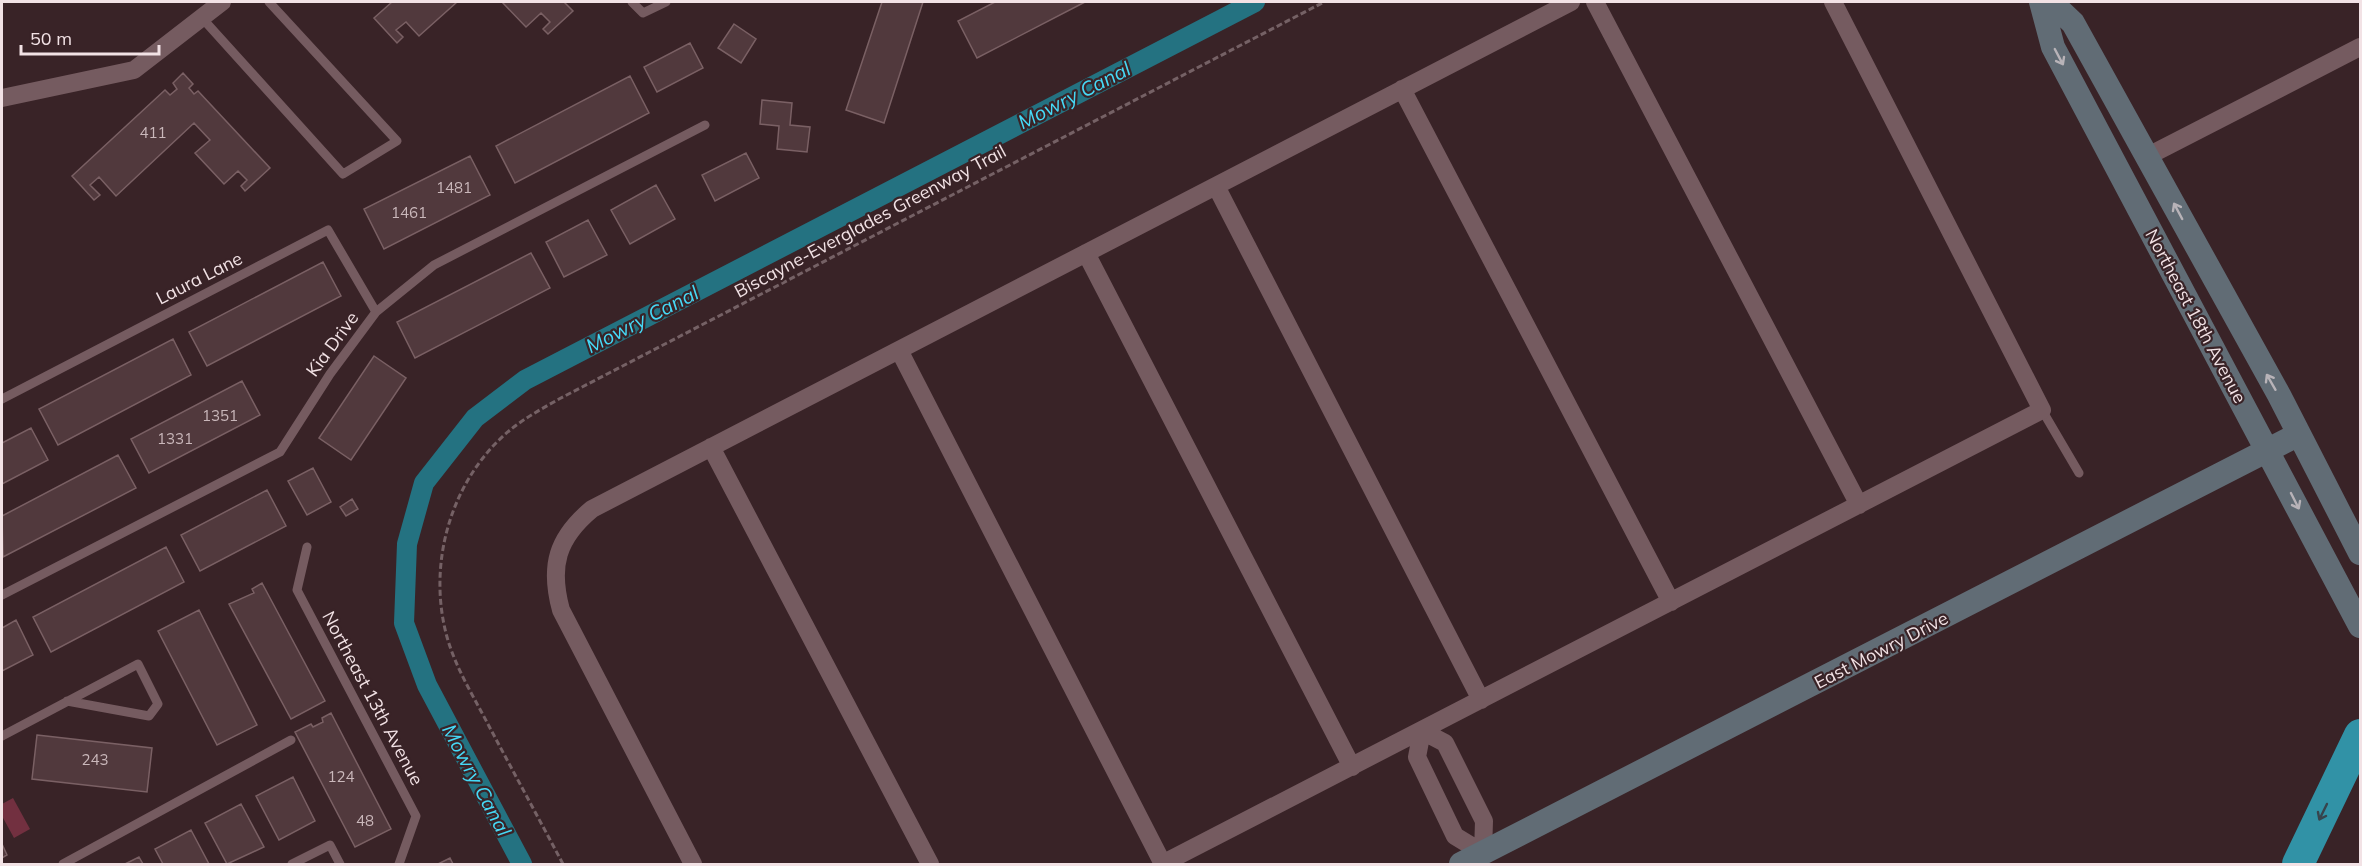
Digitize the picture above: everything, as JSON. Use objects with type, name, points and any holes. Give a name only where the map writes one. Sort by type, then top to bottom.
[{"type":"highway","points":[[2298,864],[2354,748]]},
{"type":"street","points":[[2,98],[134,70],[222,2]]},
{"type":"street","points":[[693,864],[561,610],[555,589],[555,565],[564,540],[575,523],[592,509],[1571,2]]},
{"type":"street","points":[[1595,2],[1859,505]]},
{"type":"street","points":[[899,350],[1163,864],[2042,410],[1833,2]]},
{"type":"street","name":"Northeast 18th Avenue","points":[[2041,2],[2054,47],[2361,627]]},
{"type":"street","name":"Northeast 18th Avenue","points":[[2051,2],[2073,23],[2148,156],[2361,553]]},
{"type":"street","points":[[2148,156],[2361,47]]},
{"type":"street","points":[[1402,89],[1671,602]]},
{"type":"street","points":[[1216,186],[1481,700]]},
{"type":"street","points":[[1086,253],[1352,767]]},
{"type":"street","name":"East Mowry Drive","points":[[1461,864],[2299,434]]},
{"type":"street","points":[[711,447],[930,864]]},
{"type":"street","points":[[1422,731],[1445,743],[1466,784],[1484,821],[1483,853],[1455,836],[1417,757],[1422,731]]},
{"type":"street","points":[[1437,799],[1466,784]]},
{"type":"lane","points":[[202,18],[344,174],[397,141],[269,2]]},
{"type":"lane","points":[[632,2],[643,13],[666,2]]},
{"type":"lane","name":"Kia Drive","points":[[2,595],[280,452],[330,374],[376,312],[434,265],[705,125]]},
{"type":"lane","name":"Laura Lane","points":[[2,399],[328,230],[376,312]]},
{"type":"lane","points":[[2042,410],[2079,473]]},
{"type":"lane","name":"Northeast 13th Avenue","points":[[307,547],[297,590],[416,816],[399,864]]},
{"type":"lane","points":[[2,736],[67,701],[138,664],[158,704],[149,716],[67,701]]},
{"type":"lane","points":[[63,864],[291,740]]},
{"type":"lane","points":[[292,864],[330,845],[340,864]]},
{"type":"path","name":"Biscayne-Everglades Greenway Trail","points":[[563,864],[464,678],[448,639],[443,619],[440,579],[446,535],[460,495],[489,451],[519,422],[559,399],[1324,2]]},
{"type":"shaded area","points":[[13,798],[30,829],[14,838],[2,816],[2,804]]},
{"type":"building","points":[[392,2],[457,2],[419,36],[406,22],[396,30],[403,37],[397,43],[374,18]]},
{"type":"building","points":[[502,2],[564,2],[573,11],[548,34],[543,29],[550,22],[541,13],[526,27]]},
{"type":"building","points":[[882,2],[923,2],[884,123],[846,110]]},
{"type":"building","points":[[995,2],[1085,2],[977,58],[958,21]]},
{"type":"building","points":[[734,24],[756,39],[741,63],[718,48]]},
{"type":"building","points":[[690,43],[703,68],[657,92],[644,67]]},
{"type":"building","points":[[183,73],[193,84],[189,88],[194,94],[198,91],[270,168],[245,191],[241,186],[247,180],[238,171],[224,184],[195,153],[210,140],[194,123],[116,196],[99,177],[90,185],[100,195],[94,200],[72,176],[165,90],[170,95],[177,89],[173,83]]},
{"type":"building","points":[[630,76],[649,113],[515,183],[496,146]]},
{"type":"building","points":[[762,100],[792,103],[790,125],[810,127],[807,152],[777,149],[779,126],[760,124]]},
{"type":"building","points":[[746,153],[759,178],[715,201],[702,175]]},
{"type":"building","points":[[470,156],[490,195],[384,249],[364,209]]},
{"type":"building","points":[[656,185],[675,219],[630,244],[611,210]]},
{"type":"building","points":[[588,220],[607,255],[564,277],[546,242]]},
{"type":"building","points":[[531,253],[550,288],[415,358],[397,322]]},
{"type":"building","points":[[323,262],[341,296],[207,366],[189,332]]},
{"type":"building","points":[[173,339],[191,375],[58,445],[39,409]]},
{"type":"building","points":[[374,356],[406,378],[351,460],[319,438]]},
{"type":"building","points":[[242,381],[260,415],[149,473],[131,439]]},
{"type":"building","points":[[31,428],[48,460],[2,484],[2,443]]},
{"type":"building","points":[[118,455],[136,488],[3,557],[2,516]]},
{"type":"building","points":[[313,468],[331,502],[307,515],[288,481]]},
{"type":"building","points":[[267,490],[286,526],[200,571],[181,535]]},
{"type":"building","points":[[352,499],[358,509],[346,516],[340,507]]},
{"type":"building","points":[[166,547],[184,582],[51,652],[33,617]]},
{"type":"building","points":[[262,583],[325,701],[291,719],[229,604],[254,593],[252,589]]},
{"type":"building","points":[[199,610],[257,725],[217,745],[158,631]]},
{"type":"building","points":[[16,620],[33,655],[2,671],[2,628]]},
{"type":"building","points":[[331,713],[391,829],[355,847],[295,732],[311,724],[313,727],[323,722],[322,718]]},
{"type":"building","points":[[37,735],[152,748],[147,792],[32,779]]},
{"type":"building","points":[[293,777],[315,821],[279,840],[256,796]]},
{"type":"building","points":[[241,804],[264,847],[227,864],[205,823]]},
{"type":"building","points":[[191,830],[209,864],[163,864],[155,849]]},
{"type":"building","points":[[2,844],[7,855],[2,858]]},
{"type":"building","points":[[139,857],[143,864],[125,864]]},
{"type":"building","points":[[450,858],[453,864],[438,864]]},
{"type":"waterway","name":"Mowry Canal","points":[[522,864],[427,685],[404,623],[407,544],[424,483],[475,418],[525,380],[1255,2]]}]
